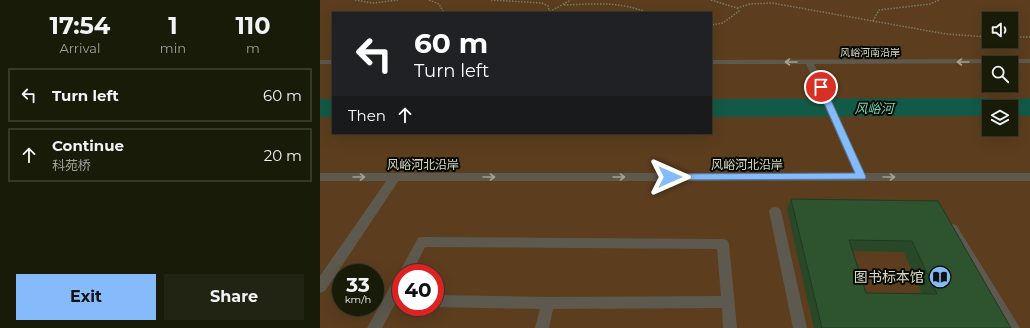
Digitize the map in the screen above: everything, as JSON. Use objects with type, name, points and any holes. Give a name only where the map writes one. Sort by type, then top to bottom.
[{"type":"street","name":"风峪河南沿岸","points":[[712,62],[1030,61]]},
{"type":"street","points":[[320,62],[332,62]]},
{"type":"street","points":[[809,62],[861,177]]},
{"type":"street","name":"风峪河北沿岸","points":[[320,177],[1030,177]]},
{"type":"street","points":[[320,287],[395,177]]},
{"type":"street","points":[[775,211],[800,328]]},
{"type":"street","points":[[946,216],[1013,328]]},
{"type":"street","points":[[410,264],[422,242],[723,244],[730,328]]},
{"type":"street","points":[[444,301],[548,303],[728,302]]},
{"type":"street","points":[[542,328],[548,303]]},
{"type":"street","points":[[374,328],[392,304]]},
{"type":"path","points":[[355,0],[373,3],[398,0]]},
{"type":"path","points":[[429,0],[436,1],[442,5],[444,12]]},
{"type":"path","points":[[491,0],[542,3],[548,6],[549,10],[564,5],[571,0]]},
{"type":"path","points":[[711,0],[737,8],[750,4],[772,3],[946,34],[982,37]]},
{"type":"path","points":[[873,21],[879,10],[930,4],[939,0]]},
{"type":"path","points":[[564,5],[615,4],[629,6],[645,12]]},
{"type":"path","points":[[712,25],[723,23],[739,11],[737,8]]},
{"type":"path","points":[[1018,37],[1030,37]]},
{"type":"shaded area","points":[[320,0],[1030,0],[1030,328],[320,328]]},
{"type":"building","name":"图书标本馆","points":[[791,199],[938,201],[1011,328],[822,328]],"holes":[[[849,240],[912,241],[937,294],[866,293]]]},
{"type":"waterway","name":"风峪河","points":[[712,108],[982,107]]},
{"type":"waterway","name":"风峪河","points":[[1018,107],[1030,107]]},
{"type":"waterway","name":"风峪河","points":[[320,108],[332,108]]},
{"type":"place","name":"图书标本馆","points":[[940,277]]},
{"type":"route","points":[[670,177],[861,177],[821,87]]}]
